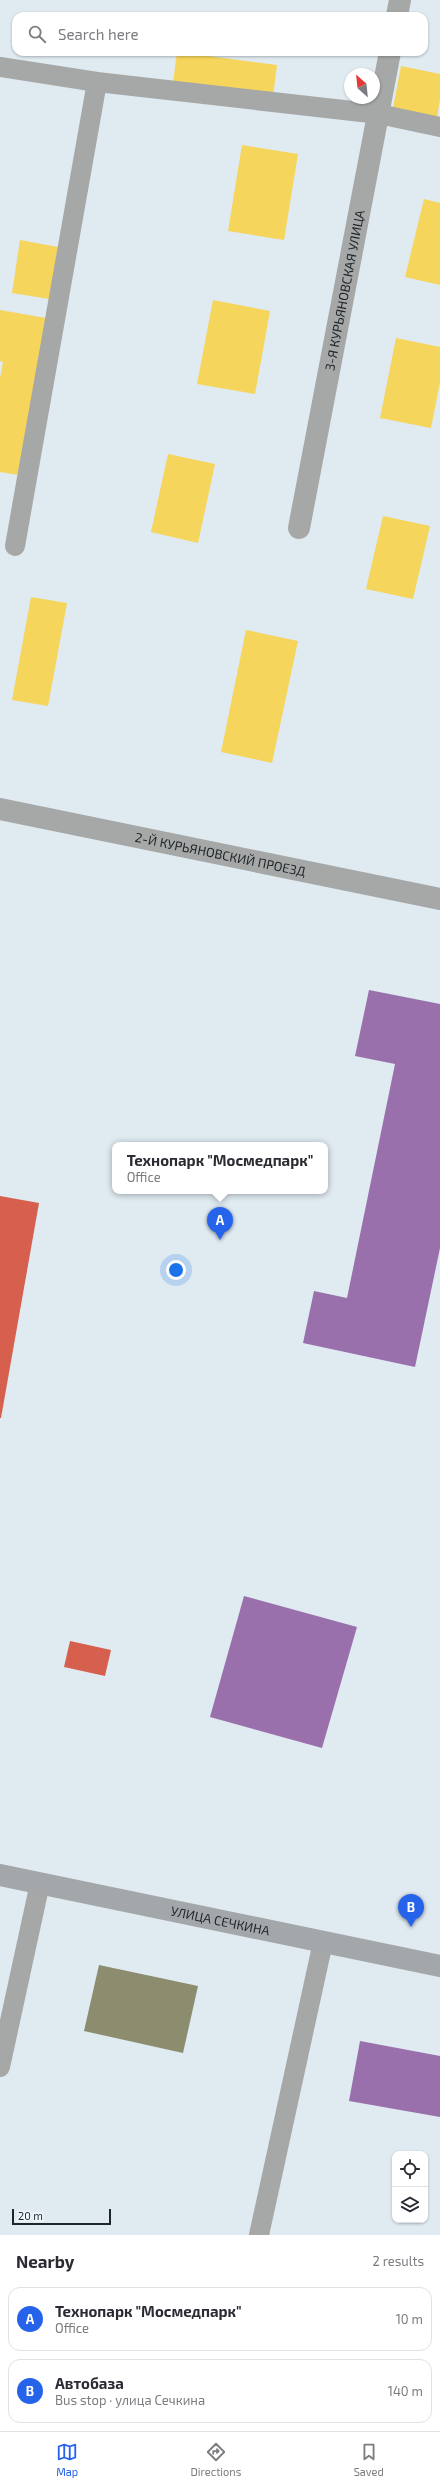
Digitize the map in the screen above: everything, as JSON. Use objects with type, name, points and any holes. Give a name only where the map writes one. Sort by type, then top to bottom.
[{"type":"street","points":[[398,12],[400,0]]},
{"type":"street","name":"3-Я КУРЬЯНОВСКАЯ УЛИЦА","points":[[298,528],[389,56]]},
{"type":"street","name":"2-Й КУРЬЯНОВСКИЙ ПРОЕЗД","points":[[0,809],[440,899]]},
{"type":"street","name":"УЛИЦА СЕЧКИНА","points":[[0,1875],[440,1966]]},
{"type":"lane","points":[[0,67],[97,82],[379,114],[440,127]]},
{"type":"lane","points":[[15,546],[97,82]]},
{"type":"lane","points":[[0,2067],[40,1883]]},
{"type":"lane","points":[[258,2235],[322,1942]]},
{"type":"building: Homes","points":[[176,56],[208,56],[277,65],[273,97],[173,83]]},
{"type":"building: Homes","points":[[401,66],[440,74],[440,99],[437,117],[393,108]]},
{"type":"building: Homes","points":[[242,145],[298,154],[284,240],[228,231]]},
{"type":"building: Homes","points":[[424,199],[440,203],[440,285],[405,277]]},
{"type":"building: Homes","points":[[20,240],[58,247],[49,299],[12,293]]},
{"type":"building: Homes","points":[[213,300],[270,311],[255,394],[197,384]]},
{"type":"building: Homes","points":[[0,310],[46,318],[18,475],[0,472],[0,378],[3,362],[0,361]]},
{"type":"building: Homes","points":[[396,338],[440,347],[440,382],[431,428],[380,418]]},
{"type":"building: Homes","points":[[168,454],[215,464],[198,543],[151,532]]},
{"type":"building: Homes","points":[[383,516],[430,526],[413,599],[366,589]]},
{"type":"building: Homes","points":[[31,597],[67,603],[48,706],[12,700]]},
{"type":"building: Homes","points":[[246,630],[298,641],[272,763],[221,752]]},
{"type":"building: Shops","points":[[0,1196],[39,1203],[1,1418],[0,1418]]},
{"type":"building: Shops","points":[[70,1641],[111,1650],[105,1676],[64,1667]]},
{"type":"building: Offices","points":[[369,990],[440,1004],[440,1248],[415,1367],[303,1343],[314,1291],[347,1298],[395,1064],[355,1056]]},
{"type":"building: Offices","points":[[244,1596],[357,1627],[322,1748],[210,1717]]},
{"type":"building: Offices","points":[[360,2041],[440,2056],[440,2117],[349,2101]]},
{"type":"building: Industry","points":[[99,1965],[198,1986],[183,2053],[84,2031]]},
{"type":"place","name":"Технопарк \"Мосмедпарк\"","points":[[220,1240]]},
{"type":"place","name":"Автобаза","points":[[411,1927]]}]
